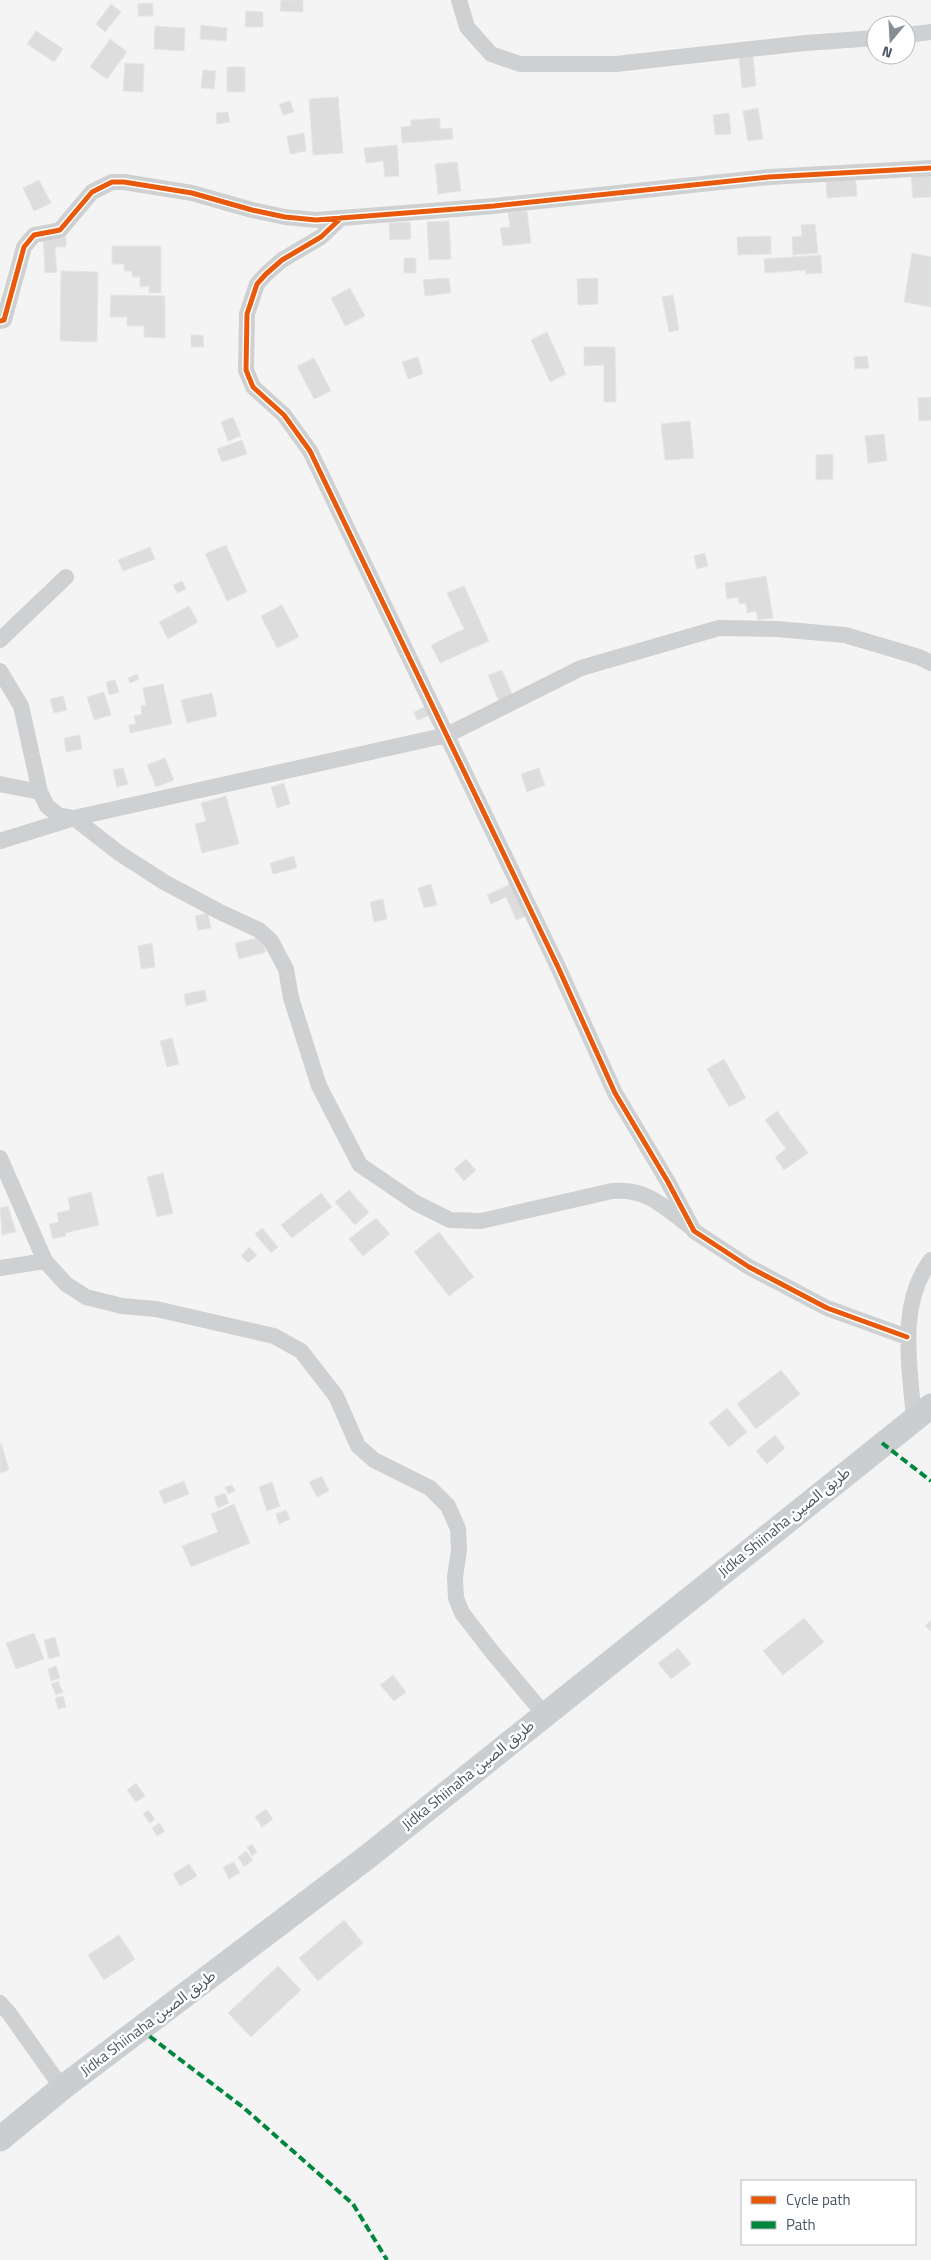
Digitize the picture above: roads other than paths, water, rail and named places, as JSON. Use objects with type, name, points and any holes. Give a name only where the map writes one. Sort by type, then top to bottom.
[{"type":"main road","name":"Jidka Shiinaha طريق الصين","points":[[0,2139],[62,2088],[366,1858],[923,1412]]},
{"type":"street","points":[[459,0],[467,27],[491,54],[520,64],[616,64],[805,43],[866,39]]},
{"type":"street","points":[[916,34],[931,32]]},
{"type":"street","points":[[0,321],[4,320],[24,248],[34,235],[60,230],[92,192],[112,182],[124,182],[192,193],[285,218],[316,220],[494,206],[769,177],[931,168]]},
{"type":"street","points":[[340,218],[314,243],[282,260],[257,284],[247,314],[246,370],[254,387],[284,415],[310,451],[558,967],[615,1093],[668,1182],[694,1231]]},
{"type":"street","points":[[0,640],[66,577]]},
{"type":"street","points":[[0,841],[74,818],[447,735],[581,668],[719,628],[777,629],[845,635],[919,657],[931,663]]},
{"type":"street","points":[[0,671],[21,706],[40,792],[47,806],[58,815],[74,818],[126,858],[222,913],[259,930],[272,941],[286,969],[291,998],[319,1086],[360,1165],[416,1203],[450,1220],[481,1221],[612,1191],[627,1189],[644,1193],[661,1204],[694,1231],[748,1267],[827,1308],[907,1337]]},
{"type":"street","points":[[0,784],[40,792]]},
{"type":"street","points":[[0,1158],[45,1261],[66,1284],[86,1297],[122,1306],[156,1309],[227,1324],[274,1336],[301,1351],[336,1396],[358,1446],[374,1460],[430,1488],[448,1506],[458,1529],[459,1550],[455,1577],[456,1598],[462,1613],[544,1714]]},
{"type":"street","points":[[923,1412],[907,1337],[911,1307],[924,1270],[931,1260]]},
{"type":"street","points":[[0,1268],[45,1261]]},
{"type":"street","points":[[0,2003],[62,2088]]}]
